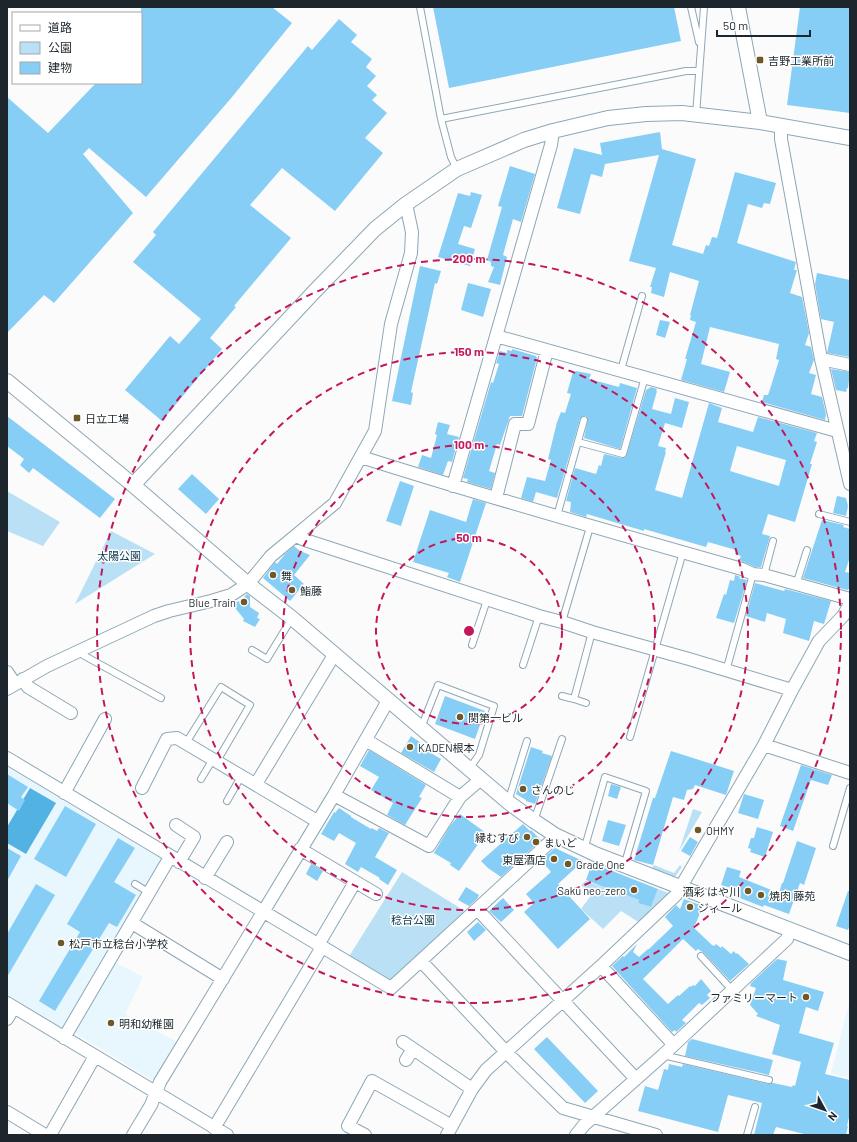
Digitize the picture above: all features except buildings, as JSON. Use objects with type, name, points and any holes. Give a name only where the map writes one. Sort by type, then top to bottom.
[{"type":"street","points":[[738,7],[760,122]]},
{"type":"street","points":[[133,485],[375,229],[406,204],[457,169],[524,140],[553,131],[616,118],[646,114],[682,113],[760,122],[850,138]]},
{"type":"street","points":[[781,126],[781,139],[821,359],[850,484]]},
{"type":"street","points":[[453,486],[551,145],[553,131]]},
{"type":"street","points":[[15,684],[81,650],[154,616],[231,595],[248,584],[271,556],[335,503],[375,431],[391,324],[411,253],[412,232],[406,204]]},
{"type":"street","points":[[496,336],[837,431]]},
{"type":"street","points":[[496,498],[515,424],[528,424],[547,350]]},
{"type":"street","points":[[821,359],[850,365]]},
{"type":"street","points":[[7,381],[133,485],[248,584],[292,618],[508,802],[534,821],[584,850],[850,953]]},
{"type":"street","points":[[361,457],[590,527],[683,552],[758,575],[850,599]]},
{"type":"street","points":[[296,536],[538,616],[792,690]]},
{"type":"street","points":[[365,1135],[348,1126],[372,1081],[449,1130],[472,1089],[486,1070],[601,966],[676,895],[764,745],[819,641],[847,618],[850,604]]},
{"type":"street","points":[[256,784],[334,655]]},
{"type":"street","points":[[7,672],[15,684],[28,687],[71,713]]},
{"type":"street","points":[[133,1135],[151,1105],[160,1082],[334,795],[388,700]]},
{"type":"street","points":[[64,793],[105,719]]},
{"type":"street","points":[[142,788],[167,739],[177,738],[242,775],[317,821]]},
{"type":"street","points":[[366,740],[460,797]]},
{"type":"street","points":[[764,745],[850,773]]},
{"type":"street","points":[[7,758],[205,878],[391,988],[551,841],[555,834]]},
{"type":"street","points":[[334,795],[428,846],[460,797],[481,779]]},
{"type":"street","points":[[64,1038],[150,893],[194,837],[176,825]]},
{"type":"street","points":[[205,878],[227,842]]},
{"type":"street","points":[[300,849],[376,894]]},
{"type":"street","points":[[214,1128],[320,946],[355,882]]},
{"type":"street","points":[[477,909],[636,1079]]},
{"type":"street","points":[[132,923],[223,979]]},
{"type":"street","points":[[576,1135],[787,939],[790,930]]},
{"type":"street","points":[[421,961],[506,1052],[563,1108],[639,1133],[656,1135]]},
{"type":"street","points":[[601,966],[673,1044]]},
{"type":"street","points":[[7,1019],[10,1005],[227,1135]]},
{"type":"street","points":[[406,1060],[408,1046],[472,1089]]},
{"type":"street","points":[[50,1135],[95,1056]]},
{"type":"street","points":[[7,1112],[45,1135]]},
{"type":"lane","points":[[420,7],[441,119],[451,157],[457,169]]},
{"type":"lane","points":[[692,7],[700,48]]},
{"type":"lane","points":[[696,115],[704,7]]},
{"type":"lane","points":[[441,119],[686,71],[699,71]]},
{"type":"lane","points":[[621,370],[642,296]]},
{"type":"lane","points":[[578,442],[624,454],[645,377]]},
{"type":"lane","points":[[557,516],[584,420]]},
{"type":"lane","points":[[819,514],[850,522]]},
{"type":"lane","points":[[562,622],[590,527]]},
{"type":"lane","points":[[726,671],[758,575],[773,541]]},
{"type":"lane","points":[[796,585],[807,550]]},
{"type":"lane","points":[[630,737],[683,552]]},
{"type":"lane","points":[[472,645],[487,600]]},
{"type":"lane","points":[[523,665],[538,616]]},
{"type":"lane","points":[[252,650],[267,659],[292,618]]},
{"type":"lane","points":[[574,699],[592,632]]},
{"type":"lane","points":[[81,650],[83,655],[161,698]]},
{"type":"lane","points":[[420,728],[438,685],[494,706],[479,754],[469,769]]},
{"type":"lane","points":[[186,743],[221,687],[250,705],[215,760],[201,778]]},
{"type":"lane","points":[[562,696],[586,703]]},
{"type":"lane","points":[[534,821],[562,739]]},
{"type":"lane","points":[[508,802],[528,741]]},
{"type":"lane","points":[[227,802],[242,775]]},
{"type":"lane","points":[[584,850],[606,777],[646,792],[624,866]]},
{"type":"lane","points":[[833,846],[850,788]]},
{"type":"lane","points":[[135,884],[150,893]]},
{"type":"lane","points":[[701,956],[732,990]]},
{"type":"lane","points":[[663,1055],[769,1080]]},
{"type":"lane","points":[[748,1135],[755,1107]]},
{"type":"shaded area","name":"松戸市立稔台小学校","points":[[7,762],[163,855],[165,861],[67,1025],[60,1028],[7,996]]},
{"type":"shaded area","name":"明和幼稚園","points":[[114,962],[143,977],[125,1014],[179,1043],[155,1082],[75,1033]]},
{"type":"shaded area","points":[[850,1000],[850,1078],[831,1073]]},
{"type":"green space","points":[[7,491],[60,522],[43,546],[7,531]]},
{"type":"green space","name":"太陽公園","points":[[111,531],[155,554],[75,604]]},
{"type":"green space","points":[[693,809],[702,812],[679,851]]},
{"type":"green space","points":[[654,865],[674,873],[680,865],[682,867],[675,877],[652,868]]},
{"type":"green space","name":"稔台公園","points":[[402,872],[468,913],[392,983],[348,958]]},
{"type":"green space","points":[[586,881],[611,890],[612,893],[623,897],[626,895],[639,900],[638,903],[651,907],[658,889],[671,894],[640,923],[621,911],[603,929],[581,909],[592,894],[581,885]]},
{"type":"water","points":[[30,788],[56,803],[26,854],[7,843],[7,827]]},
{"type":"place","name":"吉野工業所前","points":[[760,60]]},
{"type":"place","name":"日立工場","points":[[77,418]]},
{"type":"place","name":"舞","points":[[273,575]]},
{"type":"place","name":"鮨藤","points":[[292,590]]},
{"type":"place","name":"Blue Train","points":[[244,602]]},
{"type":"place","name":"関第一ビル","points":[[460,717]]},
{"type":"place","name":"KADEN根本","points":[[410,747]]},
{"type":"place","name":"さんのじ","points":[[523,789]]},
{"type":"place","name":"OHMY","points":[[698,830]]},
{"type":"place","name":"縁むすび","points":[[527,837]]},
{"type":"place","name":"まいど","points":[[536,842]]},
{"type":"place","name":"東屋酒店","points":[[554,859]]},
{"type":"place","name":"Grade One","points":[[568,864]]},
{"type":"place","name":"Saku neo-zero","points":[[634,890]]},
{"type":"place","name":"酒彩 はや川","points":[[748,891]]},
{"type":"place","name":"焼肉 藤苑","points":[[761,895]]},
{"type":"place","name":"ジィール","points":[[690,907]]},
{"type":"place","name":"松戸市立稔台小学校","points":[[61,943]]},
{"type":"place","name":"ファミリーマート","points":[[806,997]]},
{"type":"place","name":"明和幼稚園","points":[[111,1023]]}]
